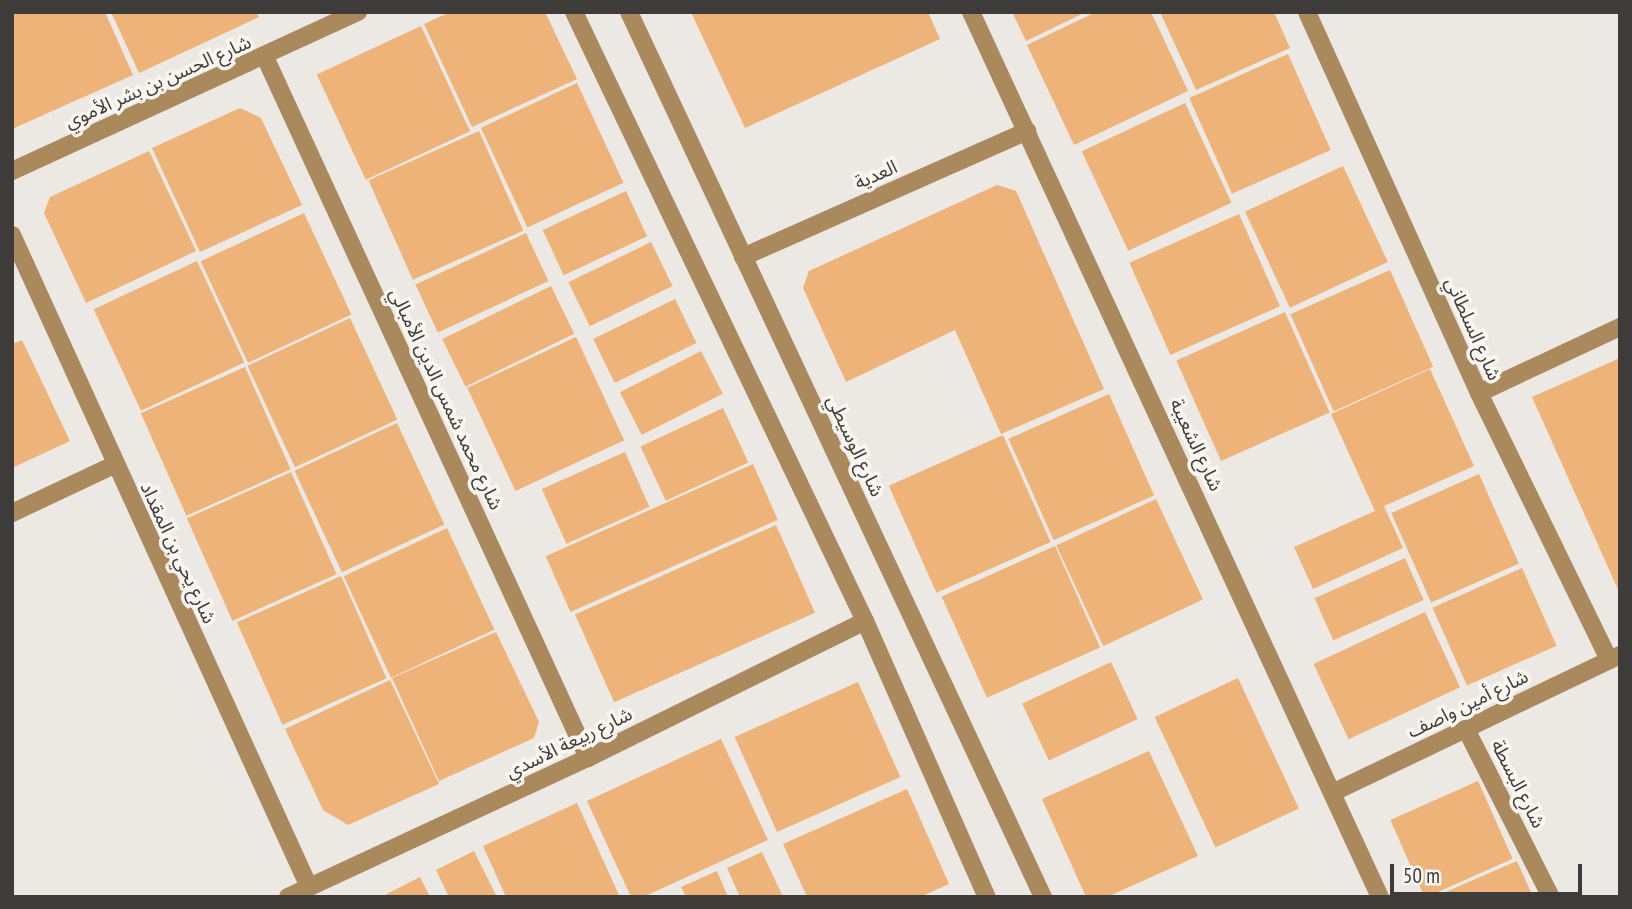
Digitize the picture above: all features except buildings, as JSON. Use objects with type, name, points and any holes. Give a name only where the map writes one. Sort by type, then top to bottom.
[{"type":"street","name":"شارع الحسن بن بشر الأموي","points":[[12,171],[358,12]]},
{"type":"street","points":[[574,12],[865,621],[987,897]]},
{"type":"street","name":"شارع الوسيطي","points":[[629,12],[1043,897]]},
{"type":"street","name":"شارع الشعيبة","points":[[971,12],[1334,792],[1380,897]]},
{"type":"street","name":"شارع السلطاني","points":[[1307,12],[1479,393],[1614,658]]},
{"type":"street","name":"شارع محمد شمس الدين الأمبالي","points":[[265,57],[588,758]]},
{"type":"street","name":"العدية","points":[[744,257],[1027,131]]},
{"type":"street","name":"شارع يحي بن المقداد","points":[[12,235],[114,465],[309,887]]},
{"type":"street","points":[[1479,393],[1620,327]]},
{"type":"street","points":[[12,513],[114,465]]},
{"type":"street","name":"شارع ربيعة الأسدي","points":[[288,897],[588,758],[865,621]]},
{"type":"street","name":"شارع أمين واصف","points":[[1334,792],[1614,658]]},
{"type":"street","name":"شارع البسطة","points":[[1466,729],[1551,897]]}]
